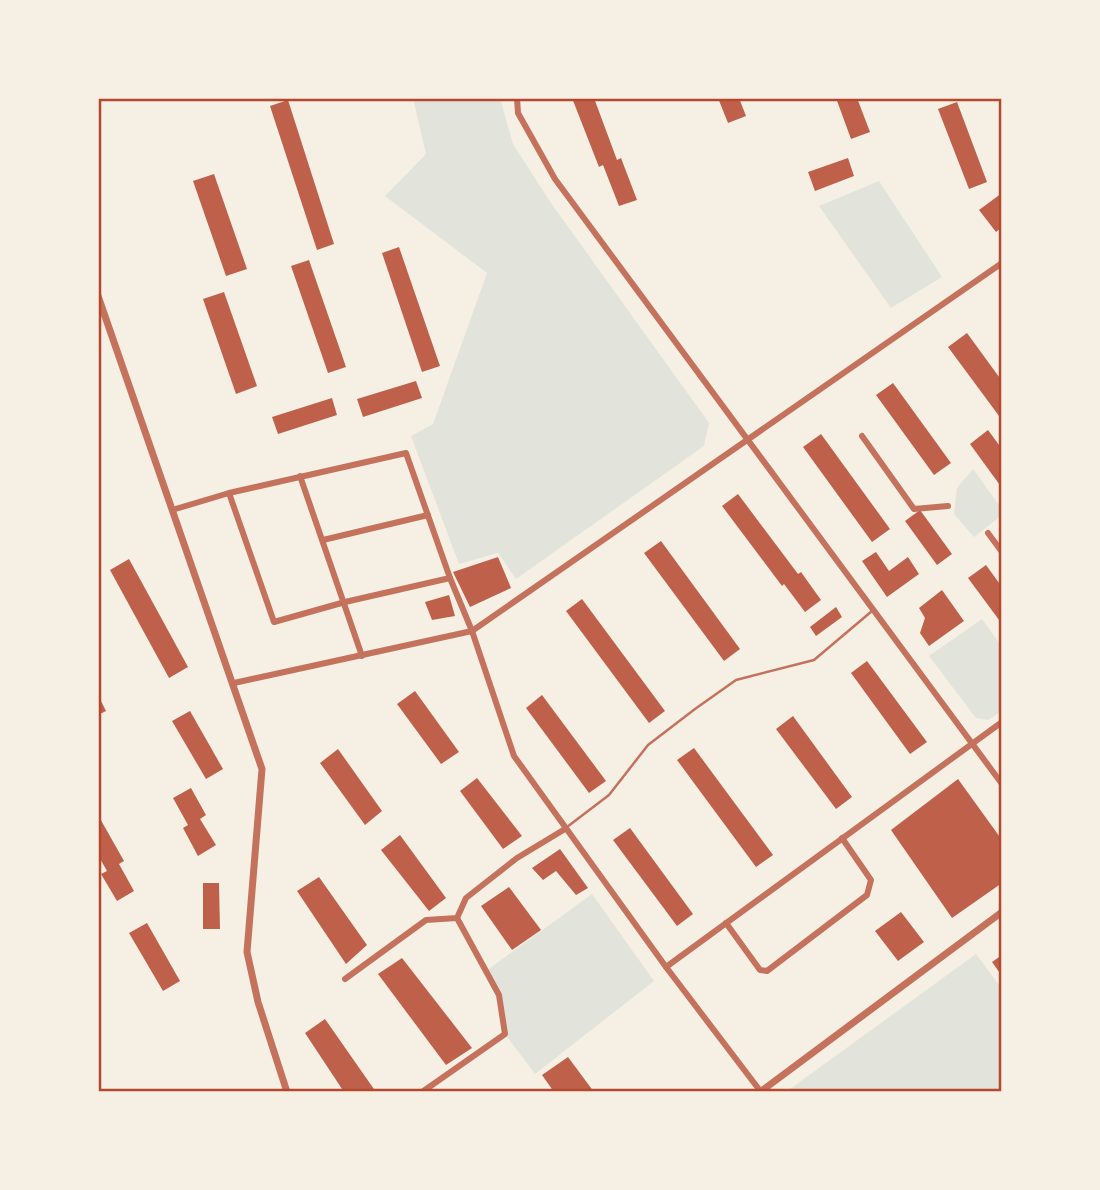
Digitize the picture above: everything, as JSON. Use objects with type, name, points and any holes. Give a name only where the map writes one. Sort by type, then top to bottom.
[{"type":"street","points":[[517,98],[518,113],[555,179],[1002,783]]},
{"type":"street","points":[[233,683],[472,631],[1002,262]]},
{"type":"street","points":[[98,296],[262,769],[247,952],[258,1002],[288,1092]]},
{"type":"street","points":[[862,436],[914,509],[948,506]]},
{"type":"street","points":[[172,510],[229,493],[406,453],[450,579],[472,631],[514,756],[666,967],[761,1092],[1002,912]]},
{"type":"street","points":[[300,476],[362,656]]},
{"type":"street","points":[[229,493],[274,622],[345,602],[450,579]]},
{"type":"street","points":[[323,540],[428,515]]},
{"type":"street","points":[[988,533],[1002,552]]},
{"type":"street","points":[[666,967],[1002,722]]},
{"type":"street","points":[[457,919],[466,898],[517,858],[565,829]]},
{"type":"street","points":[[726,923],[760,970],[767,971],[867,895],[871,880],[842,838]]},
{"type":"street","points":[[345,979],[426,920],[457,919]]},
{"type":"street","points":[[422,1092],[505,1034],[499,995],[457,919]]},
{"type":"lane","points":[[565,829],[609,795],[648,745],[736,680],[814,660],[875,609]]},
{"type":"shaded area","points":[[413,98],[500,98],[513,144],[551,203],[709,423],[704,446],[516,579],[498,553],[459,564],[411,436],[433,424],[487,273],[385,196],[426,154]]},
{"type":"shaded area","points":[[879,181],[942,277],[891,308],[819,206]]},
{"type":"shaded area","points":[[973,469],[1002,509],[1002,515],[974,537],[954,514],[957,488]]},
{"type":"shaded area","points":[[982,619],[1002,647],[1002,711],[988,720],[976,718],[929,656]]},
{"type":"shaded area","points":[[592,894],[654,981],[535,1074],[505,1034],[499,995],[486,971]]},
{"type":"shaded area","points":[[976,954],[1002,989],[1002,1091],[789,1092],[790,1089]]},
{"type":"building","points":[[572,98],[594,98],[617,160],[621,158],[637,200],[619,206],[603,165],[599,167]]},
{"type":"building","points":[[718,98],[739,98],[746,116],[728,123]]},
{"type":"building","points":[[836,98],[857,98],[870,132],[851,139]]},
{"type":"building","points":[[288,100],[334,244],[317,250],[270,106]]},
{"type":"building","points":[[957,102],[987,182],[969,189],[938,109]]},
{"type":"building","points":[[848,158],[854,176],[815,191],[808,172]]},
{"type":"building","points":[[214,174],[247,269],[226,276],[193,181]]},
{"type":"building","points":[[1002,193],[1002,227],[996,232],[979,210]]},
{"type":"building","points":[[399,247],[440,366],[422,372],[382,253]]},
{"type":"building","points":[[309,260],[346,367],[328,373],[291,266]]},
{"type":"building","points":[[224,292],[257,386],[236,394],[203,299]]},
{"type":"building","points":[[967,333],[1002,381],[1002,420],[948,347]]},
{"type":"building","points":[[416,381],[422,398],[363,417],[357,399]]},
{"type":"building","points":[[893,383],[951,463],[934,475],[876,395]]},
{"type":"building","points":[[332,398],[337,415],[278,434],[272,417]]},
{"type":"building","points":[[988,430],[1002,449],[1002,488],[970,444]]},
{"type":"building","points":[[821,434],[890,529],[872,542],[803,447]]},
{"type":"building","points":[[738,494],[821,600],[805,612],[722,506]]},
{"type":"building","points":[[920,510],[952,554],[937,565],[905,521]]},
{"type":"building","points":[[661,541],[740,649],[724,661],[644,553]]},
{"type":"building","points":[[876,552],[889,571],[908,557],[919,574],[887,597],[862,561]]},
{"type":"building","points":[[498,557],[511,588],[470,607],[453,572]]},
{"type":"building","points":[[129,559],[188,667],[169,678],[110,570]]},
{"type":"building","points":[[986,565],[1002,587],[1002,624],[968,578]]},
{"type":"building","points":[[942,590],[964,621],[929,646],[920,633],[925,618],[919,608]]},
{"type":"building","points":[[449,595],[455,616],[432,620],[425,602]]},
{"type":"building","points":[[582,599],[665,711],[649,723],[566,611]]},
{"type":"building","points":[[836,607],[842,617],[816,636],[810,627]]},
{"type":"building","points":[[867,661],[927,742],[910,754],[851,673]]},
{"type":"building","points":[[415,691],[459,752],[441,764],[397,704]]},
{"type":"building","points":[[98,695],[106,711],[98,715]]},
{"type":"building","points":[[542,695],[606,781],[589,793],[526,708]]},
{"type":"building","points":[[190,711],[223,769],[206,779],[172,721]]},
{"type":"building","points":[[793,716],[852,797],[836,809],[776,729]]},
{"type":"building","points":[[694,748],[773,855],[756,867],[677,760]]},
{"type":"building","points":[[338,749],[382,811],[365,825],[320,763]]},
{"type":"building","points":[[477,778],[522,836],[503,849],[460,791]]},
{"type":"building","points":[[958,779],[1002,840],[1002,883],[952,918],[891,830]]},
{"type":"building","points":[[191,788],[206,815],[200,819],[216,845],[198,856],[183,828],[188,825],[173,798]]},
{"type":"building","points":[[98,815],[124,861],[119,864],[134,891],[117,901],[101,874],[107,871],[98,855]]},
{"type":"building","points":[[630,828],[693,914],[677,926],[613,840]]},
{"type":"building","points":[[400,835],[446,898],[429,911],[381,850]]},
{"type":"building","points":[[560,849],[588,888],[576,895],[556,871],[543,880],[532,868]]},
{"type":"building","points":[[319,877],[367,945],[346,964],[297,891]]},
{"type":"building","points":[[203,883],[219,883],[220,929],[203,929]]},
{"type":"building","points":[[509,887],[541,930],[512,950],[481,906]]},
{"type":"building","points":[[901,912],[924,942],[898,961],[875,931]]},
{"type":"building","points":[[147,923],[180,981],[163,991],[129,933]]},
{"type":"building","points":[[1002,955],[1002,976],[992,962]]},
{"type":"building","points":[[402,958],[472,1048],[446,1065],[378,974]]},
{"type":"building","points":[[325,1019],[376,1092],[344,1092],[305,1033]]},
{"type":"building","points":[[568,1057],[594,1092],[554,1092],[542,1075]]}]
